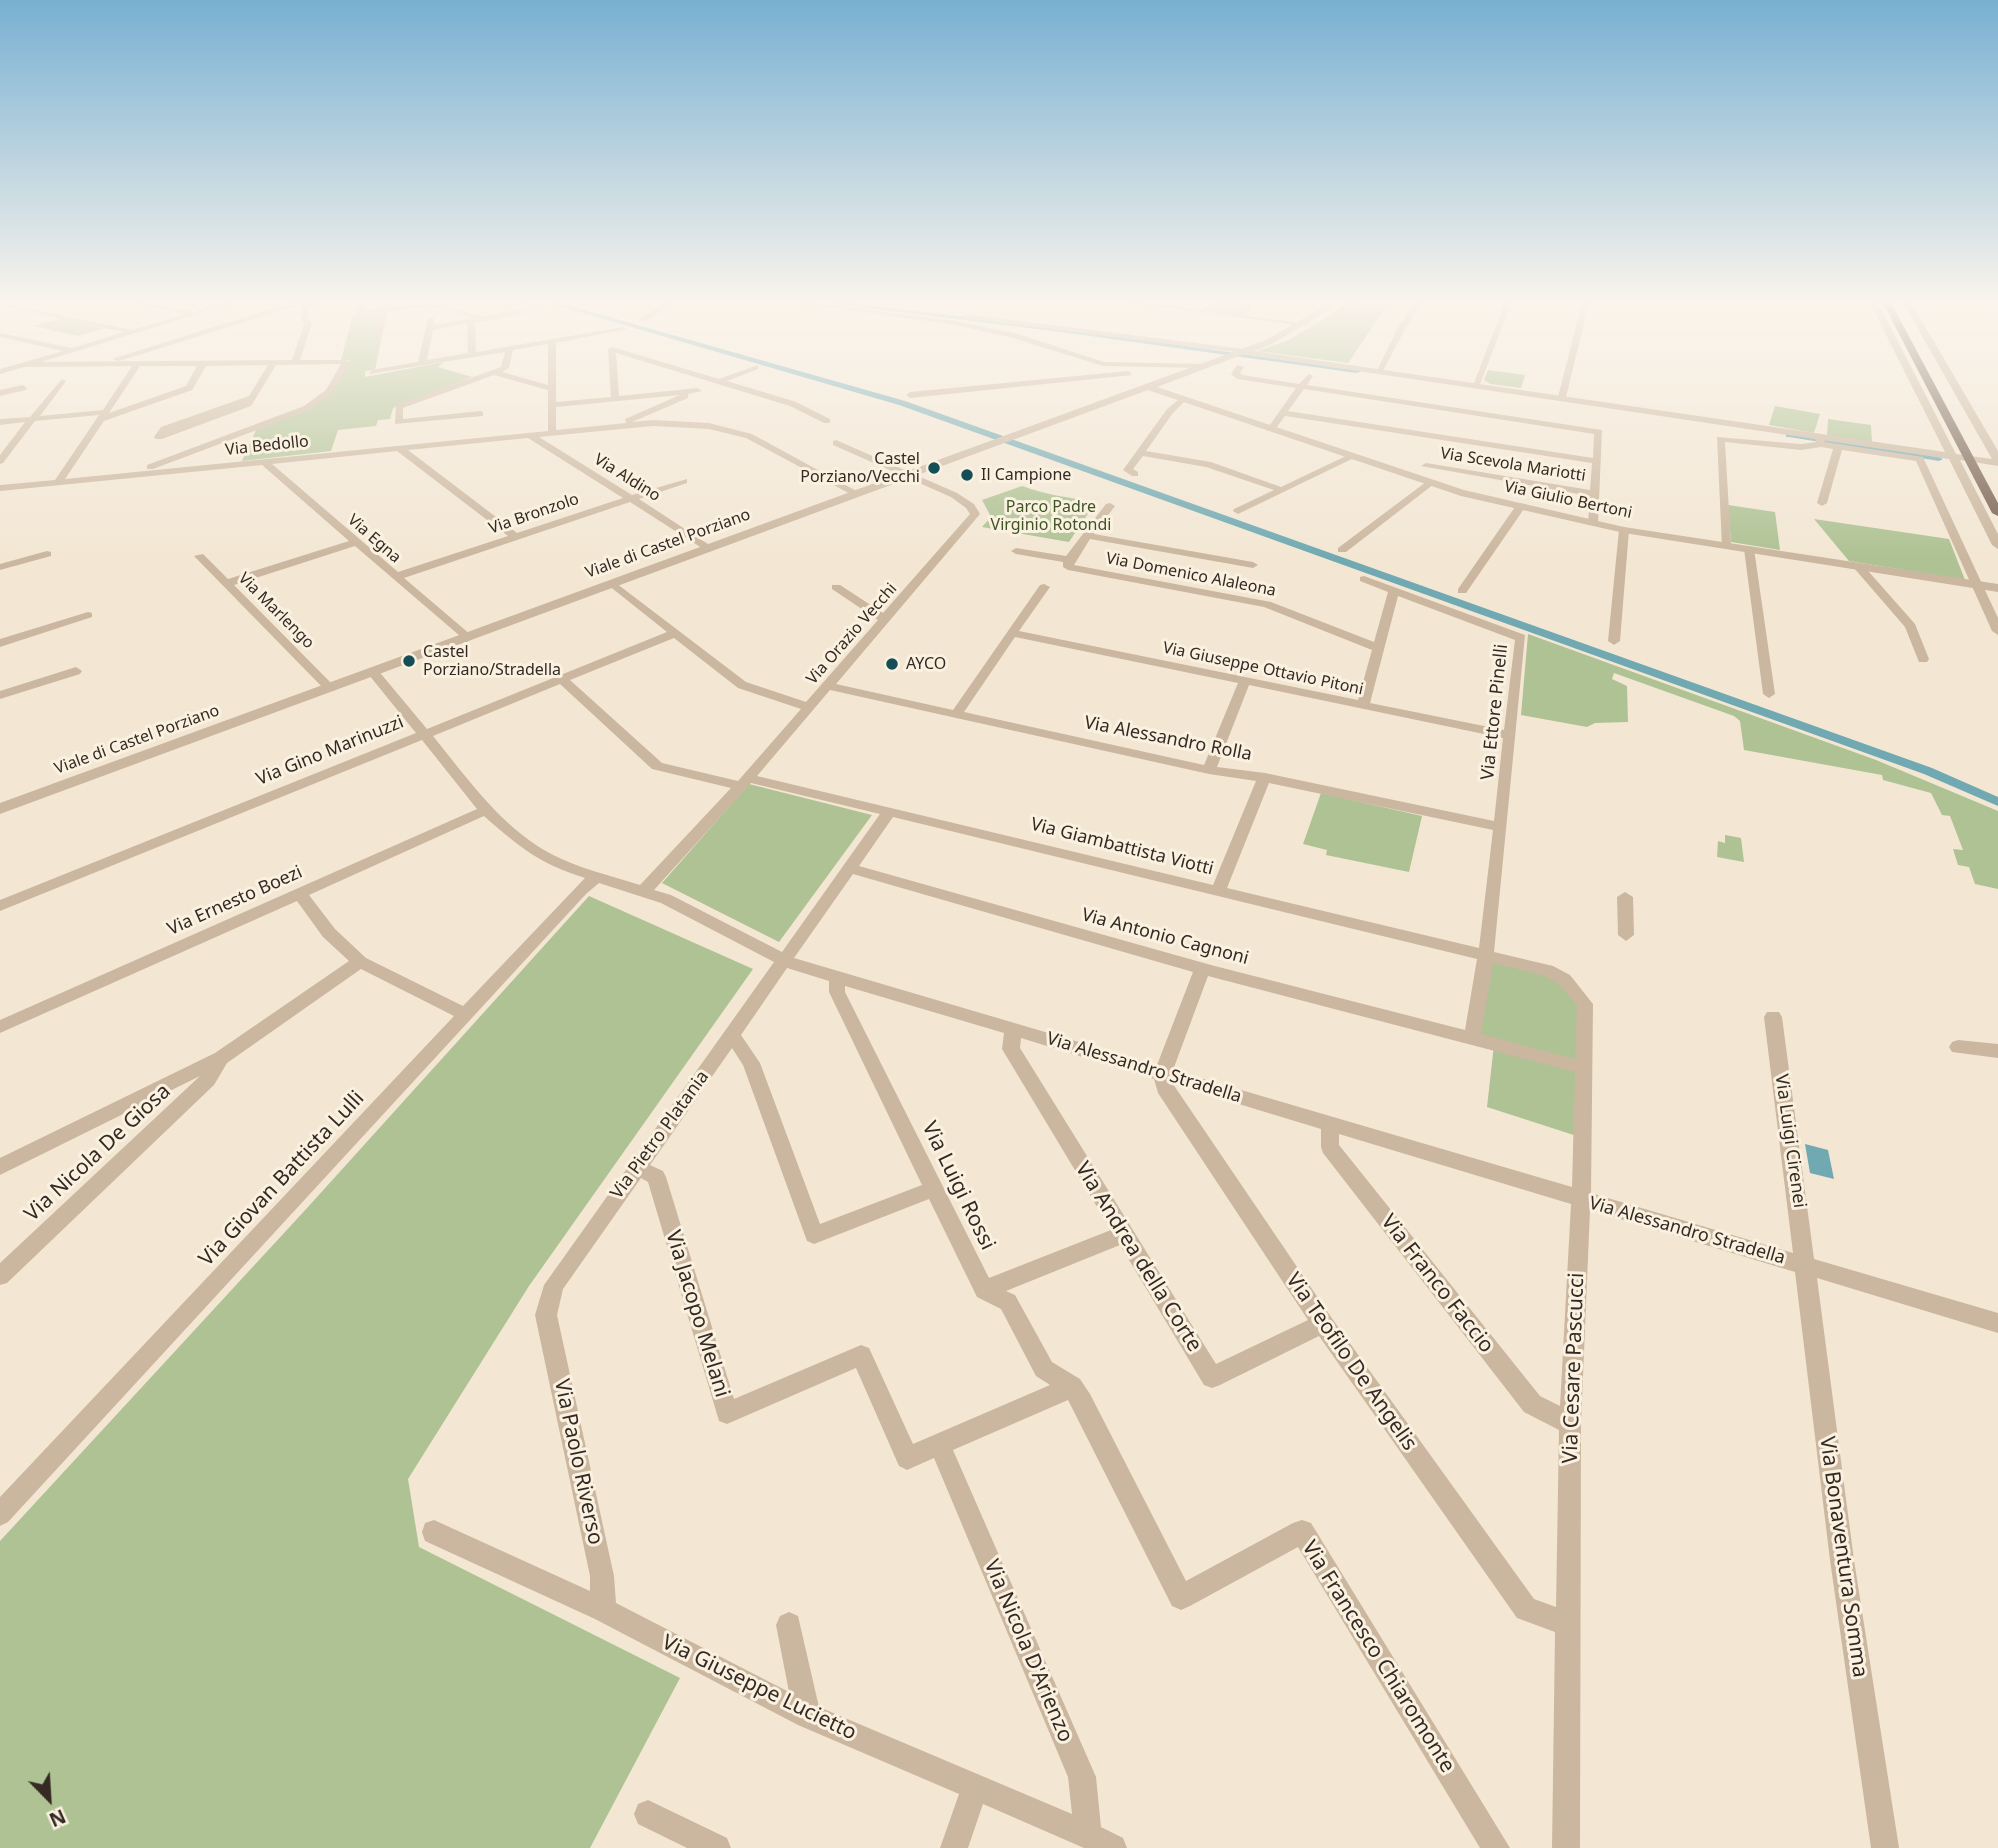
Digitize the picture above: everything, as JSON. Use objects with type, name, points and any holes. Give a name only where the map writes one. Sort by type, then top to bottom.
[{"type":"main road","points":[[1930,385],[1998,513]]},
{"type":"main road","points":[[1942,385],[1998,487]]},
{"type":"main road","points":[[1920,394],[1934,392]]},
{"type":"street","points":[[0,461],[59,385]]},
{"type":"street","points":[[58,482],[123,385]]},
{"type":"street","points":[[0,422],[102,416],[191,385]]},
{"type":"street","points":[[254,397],[164,429],[159,437],[248,404],[254,397],[261,385]]},
{"type":"street","points":[[136,474],[307,408],[329,392],[333,385]]},
{"type":"street","points":[[458,385],[399,407],[398,422],[481,414]]},
{"type":"street","points":[[541,385],[551,388],[552,431]]},
{"type":"street","points":[[614,385],[615,399]]},
{"type":"street","points":[[622,425],[712,385]]},
{"type":"street","points":[[731,385],[793,404],[827,421]]},
{"type":"street","points":[[910,395],[1003,385]]},
{"type":"street","points":[[1291,385],[1599,432],[1606,430],[1607,420]]},
{"type":"street","points":[[1369,397],[1376,385]]},
{"type":"street","points":[[1484,385],[1821,441],[1998,461]]},
{"type":"street","points":[[1562,397],[1565,385]]},
{"type":"street","points":[[1916,385],[1998,545]]},
{"type":"street","points":[[1955,385],[1998,461]]},
{"type":"street","name":"Via Giulio Bertoni","points":[[1146,386],[1429,484],[1521,506],[1624,530],[1998,588]]},
{"type":"street","name":"Viale di Castel Porziano","points":[[0,809],[1146,386]]},
{"type":"street","points":[[1271,429],[1302,387]]},
{"type":"street","points":[[0,393],[23,388]]},
{"type":"street","points":[[551,405],[703,389],[767,405],[793,404]]},
{"type":"street","points":[[1431,407],[1436,394]]},
{"type":"street","points":[[1135,474],[1128,470],[1170,411],[1182,400]]},
{"type":"street","points":[[1487,415],[1491,402]]},
{"type":"street","points":[[1546,424],[1549,411]]},
{"type":"street","points":[[1284,413],[1597,461]]},
{"type":"street","name":"Via Bedollo","points":[[0,488],[552,431],[681,423],[749,436],[857,494]]},
{"type":"street","points":[[1593,523],[1599,432]]},
{"type":"street","name":"Via Aldino","points":[[528,434],[709,548]]},
{"type":"street","points":[[1726,545],[1720,439],[1801,447],[1821,441],[1838,447],[1920,459],[1998,631]]},
{"type":"street","name":"Via Orazio Vecchi","points":[[644,891],[745,782],[975,514],[972,508],[957,497],[836,443]]},
{"type":"street","points":[[1822,503],[1838,447]]},
{"type":"street","points":[[400,448],[516,537]]},
{"type":"street","points":[[1140,453],[1208,464],[1282,490]]},
{"type":"street","points":[[1238,511],[1352,457]]},
{"type":"street","name":"Via Egna","points":[[264,462],[355,544],[467,638]]},
{"type":"street","name":"Via Scevola Mariotti","points":[[1426,466],[1595,494]]},
{"type":"street","name":"Via Bronzolo","points":[[394,577],[684,481]]},
{"type":"street","points":[[1342,550],[1429,484]]},
{"type":"street","name":"Via Domenico Alaleona","points":[[1110,506],[1066,564],[1071,568],[1267,604],[1378,648]]},
{"type":"street","points":[[1462,591],[1521,506]]},
{"type":"street","points":[[1614,641],[1624,530]]},
{"type":"street","points":[[1088,536],[1253,565]]},
{"type":"street","points":[[226,583],[355,544]]},
{"type":"street","points":[[1749,549],[1769,694]]},
{"type":"street","points":[[1016,551],[1069,560]]},
{"type":"street","points":[[0,567],[47,554]]},
{"type":"street","name":"Via Marlengo","points":[[199,556],[330,688]]},
{"type":"street","points":[[1858,566],[1910,626],[1923,659]]},
{"type":"street","name":"Via Ettore Pinelli","points":[[1364,579],[1521,638],[1486,955],[1472,1039]]},
{"type":"street","points":[[612,583],[742,685],[808,707]]},
{"type":"street","points":[[836,587],[886,620]]},
{"type":"street","points":[[956,715],[1044,587]]},
{"type":"street","points":[[1363,707],[1394,589]]},
{"type":"street","points":[[0,643],[88,615]]},
{"type":"street","name":"Via Gino Marinuzzi","points":[[0,906],[676,633]]},
{"type":"street","name":"Via Giuseppe Ottavio Pitoni","points":[[1011,633],[1509,735]]},
{"type":"street","points":[[0,695],[75,671]]},
{"type":"street","name":"Via Alessandro Stradella","points":[[373,672],[486,810],[519,840],[550,860],[644,891],[785,960],[837,978],[1998,1323]]},
{"type":"street","name":"Via Giambattista Viotti","points":[[562,679],[657,766],[890,811],[1486,955]]},
{"type":"street","points":[[1209,770],[1245,680]]},
{"type":"street","name":"Via Alessandro Rolla","points":[[828,686],[1209,770],[1265,777],[1501,827]]},
{"type":"street","points":[[1218,891],[1265,777]]},
{"type":"street","name":"Via Ernesto Boezi","points":[[0,1027],[486,810]]},
{"type":"street","name":"Via Pietro Platania","points":[[546,1315],[554,1285],[890,811]]},
{"type":"street","name":"Via Antonio Cagnoni","points":[[848,868],[1203,968],[1585,1068]]},
{"type":"street","name":"Via Giovan Battista Lulli","points":[[0,1514],[581,890],[598,876]]},
{"type":"street","points":[[299,893],[329,933],[360,962],[467,1014]]},
{"type":"street","points":[[1625,897],[1626,935]]},
{"type":"street","name":"Via Cesare Pascucci","points":[[1486,955],[1547,970],[1564,979],[1585,1004],[1581,1200],[1570,1424],[1566,1848]]},
{"type":"street","points":[[0,1167],[221,1058],[360,962]]},
{"type":"street","points":[[1163,1074],[1203,968]]},
{"type":"street","name":"Via Luigi Rossi","points":[[837,978],[837,992],[984,1290],[1008,1303],[1044,1368],[1072,1387]]},
{"type":"street","name":"Via Luigi Cirenei","points":[[1773,1017],[1806,1266]]},
{"type":"street","name":"Via Andrea della Corte","points":[[1013,1029],[1011,1049],[1212,1377],[1323,1324]]},
{"type":"street","points":[[732,1035],[751,1063],[814,1235],[934,1189]]},
{"type":"street","points":[[1958,1047],[1998,1051]]},
{"type":"street","name":"Via Nicola De Giosa","points":[[0,1276],[208,1080],[221,1058]]},
{"type":"street","name":"Via Teofilo De Angelis","points":[[1163,1074],[1164,1088],[1323,1324],[1526,1609],[1567,1624]]},
{"type":"street","name":"Via Franco Faccio","points":[[1330,1124],[1330,1147],[1532,1405],[1570,1424]]},
{"type":"street","name":"Via Jacopo Melani","points":[[637,1167],[656,1177],[727,1413],[862,1355],[907,1458],[1072,1387]]},
{"type":"street","points":[[984,1290],[1124,1234]]},
{"type":"street","name":"Via Bonaventura Somma","points":[[1806,1266],[1842,1560],[1885,1848]]},
{"type":"street","name":"Via Paolo Riverso","points":[[546,1315],[602,1576],[604,1611]]},
{"type":"street","name":"Via Francesco Chiaromonte","points":[[1072,1387],[1181,1597],[1301,1532],[1496,1848]]},
{"type":"street","name":"Via Nicola D'Arienzo","points":[[940,1446],[1082,1777],[1087,1835]]},
{"type":"street","name":"Via Giuseppe Lucietto","points":[[434,1532],[604,1611],[807,1716],[1087,1835]]},
{"type":"street","points":[[789,1625],[807,1716]]},
{"type":"street","points":[[954,1848],[975,1787]]},
{"type":"street","points":[[648,1814],[717,1848]]},
{"type":"street","points":[[1087,1835],[1113,1848]]},
{"type":"green space","points":[[451,385],[393,408],[390,419],[378,420],[376,426],[338,430],[331,451],[242,461],[256,430],[298,412],[332,386]]},
{"type":"green space","points":[[1500,385],[1522,385],[1521,388]]},
{"type":"green space","points":[[1775,406],[1820,414],[1814,433],[1769,425]]},
{"type":"green space","points":[[1828,419],[1871,425],[1872,443],[1827,436]]},
{"type":"green space","name":"Parco Padre Virginio Rotondi","points":[[1022,486],[1095,503],[1069,542],[982,527],[991,517],[982,500]]},
{"type":"green space","points":[[1728,505],[1775,512],[1780,550],[1731,542]]},
{"type":"green space","points":[[1814,519],[1949,539],[1965,580],[1849,561]]},
{"type":"green space","points":[[1528,634],[1876,760],[1998,811],[1998,889],[1975,884],[1969,867],[1958,865],[1953,849],[1963,850],[1950,816],[1942,815],[1931,793],[1883,780],[1882,775],[1744,750],[1740,721],[1734,716],[1614,673],[1612,679],[1627,686],[1628,722],[1595,723],[1587,727],[1521,715]]},
{"type":"green space","points":[[749,784],[872,815],[779,942],[662,883]]},
{"type":"green space","points":[[1321,793],[1422,816],[1409,872],[1326,855],[1327,850],[1303,844]]},
{"type":"green space","points":[[1725,835],[1741,838],[1744,862],[1717,857],[1718,841],[1725,843]]},
{"type":"green space","points":[[589,896],[753,969],[529,1286],[408,1479],[419,1547],[680,1678],[590,1848],[0,1848],[0,1541],[308,1207]]},
{"type":"green space","points":[[1486,955],[1547,970],[1585,1004],[1583,1138],[1487,1107],[1494,1045],[1472,1039]]},
{"type":"water","points":[[1805,1144],[1828,1150],[1834,1179],[1810,1173]]},
{"type":"waterway","points":[[840,385],[902,403],[1928,771],[1998,802]]},
{"type":"waterway","points":[[1789,435],[1939,459]]},
{"type":"place","name":"Castel Porziano/Vecchi","points":[[934,468]]},
{"type":"place","name":"Il Campione","points":[[967,475]]},
{"type":"place","name":"Castel Porziano/Stradella","points":[[409,661]]},
{"type":"place","name":"AYCO","points":[[892,664]]}]
